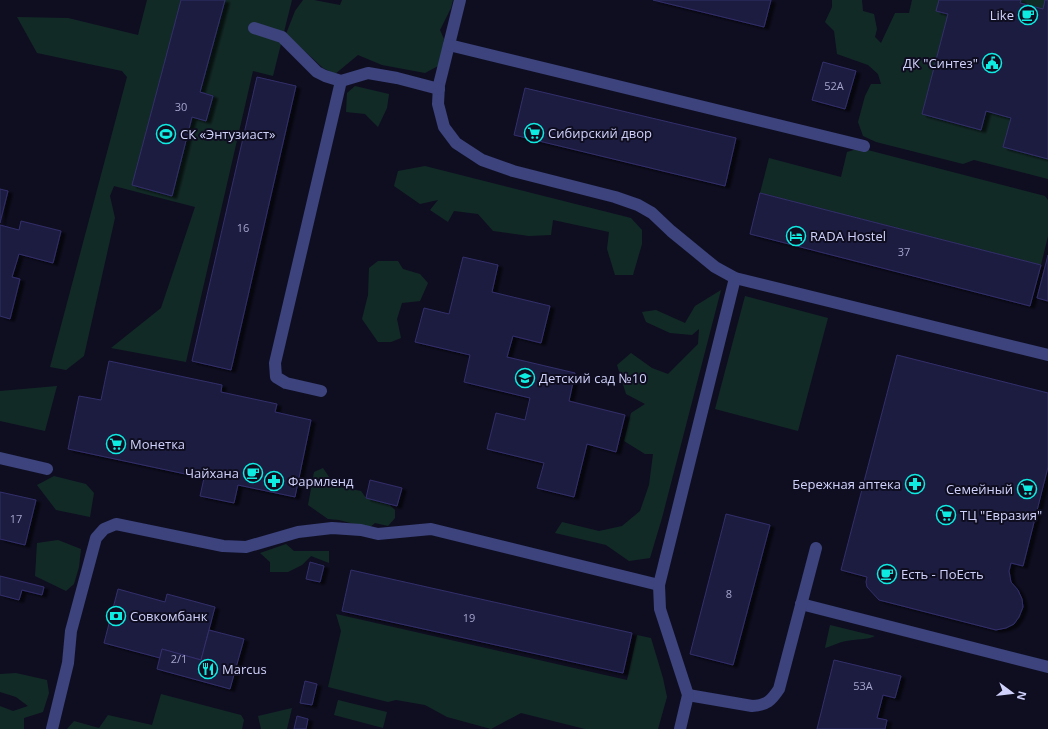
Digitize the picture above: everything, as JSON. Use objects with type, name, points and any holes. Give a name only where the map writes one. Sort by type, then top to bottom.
[{"type":"street","points":[[460,0],[439,89],[438,104],[444,128],[456,143],[482,160],[513,171],[638,204],[652,213],[671,231],[715,267],[735,278],[1048,355]]},
{"type":"street","points":[[254,28],[282,37],[317,72],[341,81],[368,73],[397,78],[439,89]]},
{"type":"street","points":[[449,45],[864,146]]},
{"type":"street","points":[[321,391],[286,383],[276,377],[275,363],[341,81]]},
{"type":"street","points":[[680,729],[688,695],[660,609],[659,585],[735,278]]},
{"type":"street","points":[[0,458],[47,469]]},
{"type":"street","points":[[52,729],[68,663],[71,631],[96,538],[104,529],[116,524],[223,546],[246,547],[298,532],[332,528],[361,530],[378,534],[431,529],[659,585]]},
{"type":"street","points":[[688,695],[752,706],[763,705],[772,699],[779,690],[816,548]]},
{"type":"street","points":[[801,604],[1048,666]]},
{"type":"green space","points":[[147,0],[292,0],[273,76],[253,71],[186,362],[111,348],[161,308],[195,207],[114,186],[110,196],[115,218],[84,356],[66,370],[50,367],[127,77],[122,71],[37,53],[17,17],[68,18],[138,35]]},
{"type":"green space","points":[[303,0],[314,0],[340,5],[342,0],[453,0],[451,8],[440,30],[444,39],[440,65],[425,73],[382,65],[358,55],[335,74],[323,68],[286,34],[295,11]]},
{"type":"green space","points":[[832,0],[862,0],[863,11],[874,14],[877,29],[875,37],[881,43],[895,13],[909,13],[912,0],[1048,0],[1048,179],[974,160],[963,164],[876,142],[863,136],[858,122],[865,96],[871,84],[881,84],[878,74],[868,65],[837,54],[834,31],[825,22],[832,7]]},
{"type":"green space","points":[[355,86],[389,94],[387,108],[378,127],[365,114],[346,112],[347,93]]},
{"type":"green space","points":[[860,148],[1045,196],[1048,200],[1048,236],[1041,265],[760,193],[769,158],[841,177],[847,152]]},
{"type":"green space","points":[[425,166],[631,218],[642,230],[642,244],[633,275],[615,275],[607,249],[609,232],[553,220],[551,235],[529,236],[493,231],[478,214],[454,211],[448,222],[430,210],[438,200],[420,204],[394,186],[398,171]]},
{"type":"green space","points":[[378,261],[398,261],[403,269],[420,274],[428,283],[420,301],[402,303],[397,319],[401,338],[391,342],[378,342],[362,319],[368,295],[369,268]]},
{"type":"green space","points":[[721,290],[662,518],[650,558],[629,561],[606,545],[555,533],[562,522],[599,531],[622,526],[640,511],[649,485],[653,454],[645,454],[624,441],[631,413],[645,404],[626,394],[617,365],[631,353],[652,368],[668,374],[698,344],[699,329],[692,335],[670,333],[646,322],[642,312],[656,310],[685,323],[695,306]]},
{"type":"green space","points":[[745,296],[828,318],[798,431],[715,409]]},
{"type":"green space","points":[[57,386],[45,431],[0,421],[0,391]]},
{"type":"green space","points":[[323,468],[335,486],[361,491],[366,498],[389,504],[395,510],[395,518],[388,526],[375,523],[369,528],[339,520],[328,519],[308,505],[314,472]]},
{"type":"green space","points":[[54,476],[86,484],[94,493],[90,517],[56,510],[37,485]]},
{"type":"green space","points":[[58,540],[81,549],[79,567],[74,584],[66,591],[35,576],[37,543]]},
{"type":"green space","points":[[286,544],[294,551],[329,551],[329,563],[311,556],[302,565],[288,572],[270,572],[270,562],[260,553]]},
{"type":"green space","points":[[336,614],[627,680],[637,635],[651,638],[667,697],[658,729],[585,729],[521,713],[491,729],[447,717],[425,705],[396,700],[388,702],[328,687],[341,631]]},
{"type":"green space","points":[[830,625],[875,636],[850,640],[825,648]]},
{"type":"green space","points":[[16,673],[47,680],[49,693],[43,712],[24,718],[24,729],[0,729],[0,706],[13,711],[28,706],[16,697],[0,692],[0,674]]},
{"type":"green space","points":[[161,694],[241,715],[244,720],[242,729],[67,729],[74,721],[99,728],[108,715],[152,725]]},
{"type":"green space","points":[[338,700],[387,712],[383,728],[334,715]]},
{"type":"green space","points":[[292,708],[287,729],[261,729],[258,716]]},
{"type":"building","points":[[181,0],[225,0],[200,92],[213,96],[206,121],[192,117],[172,196],[132,185]]},
{"type":"building","points":[[653,0],[771,0],[764,27]]},
{"type":"building","name":"ДК \"Синтез\"","points":[[939,0],[1021,0],[1020,3],[1043,9],[1045,0],[1048,0],[1048,159],[1003,147],[1011,118],[986,111],[981,130],[922,114],[948,14],[936,11]]},
{"type":"building","points":[[823,62],[856,71],[845,109],[812,100]]},
{"type":"building","points":[[257,77],[296,86],[231,370],[192,361]]},
{"type":"building","points":[[525,88],[736,138],[725,186],[514,135]]},
{"type":"building","points":[[0,189],[8,191],[0,223]]},
{"type":"building","points":[[760,193],[1041,265],[1030,306],[750,234]]},
{"type":"building","points":[[21,221],[61,231],[53,263],[19,254],[12,277],[20,279],[10,319],[0,316],[0,225],[19,230]]},
{"type":"building","points":[[1048,255],[1048,301],[1037,298]]},
{"type":"building","points":[[463,257],[498,265],[492,292],[550,306],[541,343],[513,336],[507,357],[575,373],[569,401],[625,415],[616,452],[587,444],[574,497],[537,488],[544,463],[487,449],[496,413],[525,420],[530,398],[464,382],[470,355],[415,342],[424,308],[449,314]]},
{"type":"building","name":"ТЦ \"Евразия\"","points":[[897,355],[1048,393],[1048,467],[1023,566],[1011,563],[1009,571],[1011,582],[1018,590],[1022,599],[1023,607],[1014,624],[1006,628],[996,630],[879,600],[867,587],[867,577],[841,570]]},
{"type":"building","points":[[109,361],[222,385],[221,392],[277,404],[275,412],[311,420],[295,497],[238,485],[234,503],[200,496],[204,478],[68,449],[79,396],[101,400]]},
{"type":"building","points":[[370,480],[402,488],[397,506],[366,498]]},
{"type":"building","points":[[0,492],[36,500],[25,545],[0,539]]},
{"type":"building","points":[[726,514],[770,525],[733,665],[690,654]]},
{"type":"building","points":[[310,562],[324,566],[320,582],[306,579]]},
{"type":"building","points":[[351,570],[632,633],[623,673],[342,611]]},
{"type":"building","points":[[0,576],[44,587],[42,595],[22,590],[19,600],[0,595]]},
{"type":"building","points":[[118,589],[165,602],[167,594],[215,607],[201,660],[162,649],[160,658],[104,643]]},
{"type":"building","points":[[209,630],[244,639],[230,689],[157,669],[162,649],[201,660]]},
{"type":"building","points":[[834,660],[901,676],[895,698],[883,695],[877,718],[887,720],[885,729],[817,729]]},
{"type":"building","points":[[305,681],[317,684],[312,705],[300,703]]},
{"type":"building","points":[[297,716],[308,719],[306,729],[294,729]]},
{"type":"place","name":"Like","points":[[1028,15]]},
{"type":"place","name":"ДК \"Синтез\"","points":[[992,63]]},
{"type":"place","name":"Сибирский двор","points":[[534,133]]},
{"type":"place","name":"СК «Энтузиаст»","points":[[166,134]]},
{"type":"place","name":"RADA Hostel","points":[[796,236]]},
{"type":"place","name":"Детский сад №10","points":[[525,378]]},
{"type":"place","name":"Монетка","points":[[116,444]]},
{"type":"place","name":"Чайхана","points":[[253,473]]},
{"type":"place","name":"Фармленд","points":[[274,481]]},
{"type":"place","name":"Бережная аптека","points":[[915,484]]},
{"type":"place","name":"Семейный","points":[[1027,489]]},
{"type":"place","name":"ТЦ \"Евразия\"","points":[[946,515]]},
{"type":"place","name":"Есть - ПоЕсть","points":[[887,574]]},
{"type":"place","name":"Совкомбанк","points":[[116,616]]},
{"type":"place","name":"Marcus","points":[[208,669]]}]
